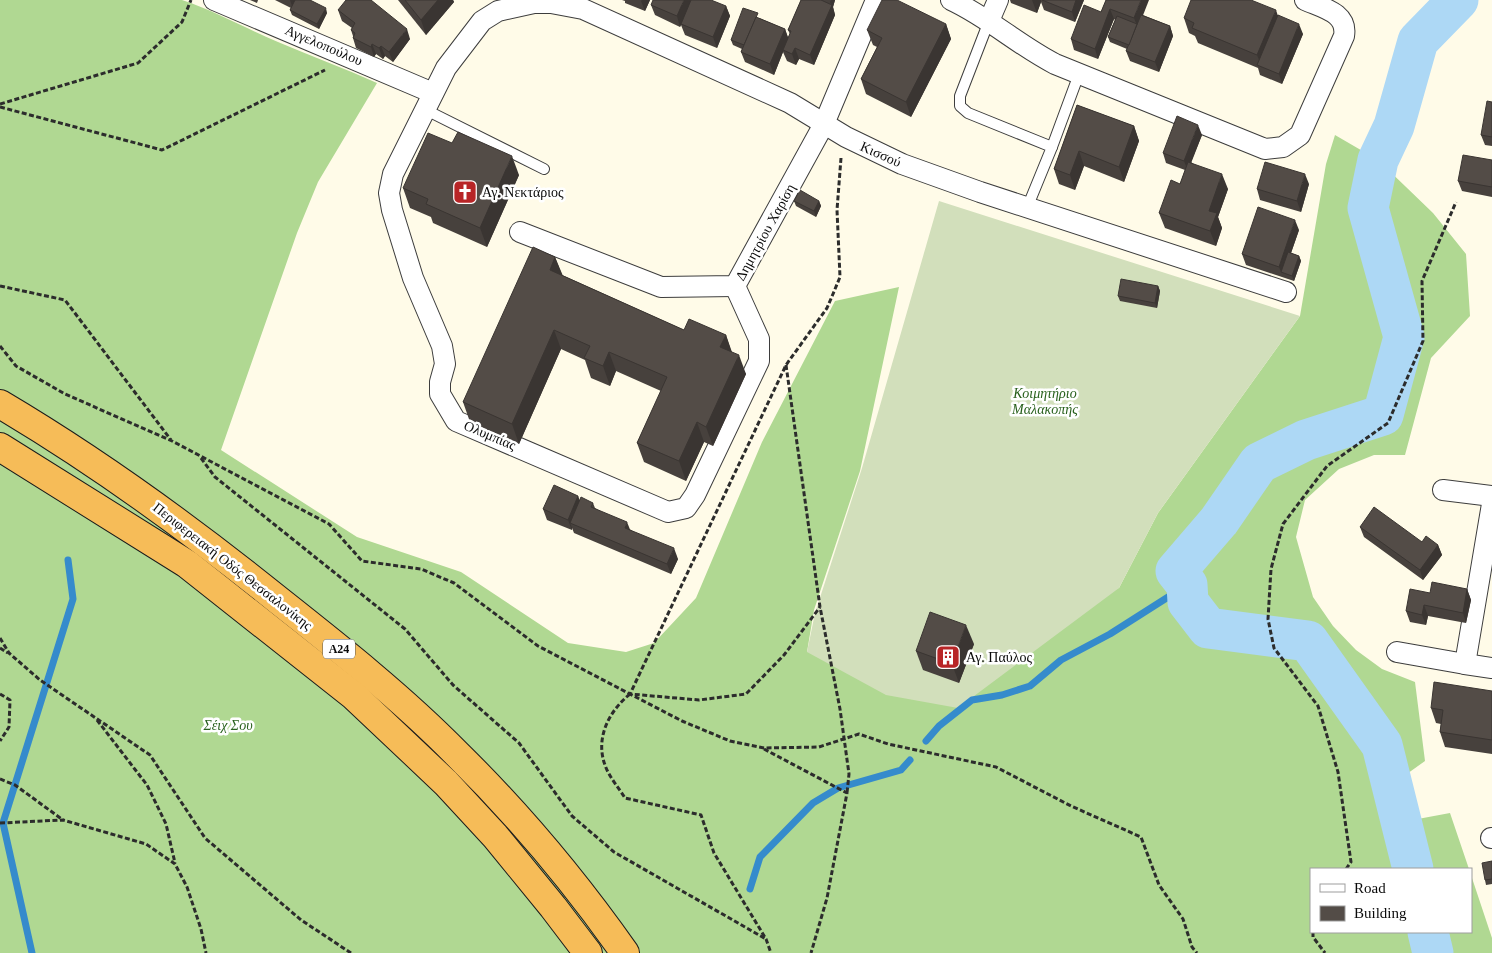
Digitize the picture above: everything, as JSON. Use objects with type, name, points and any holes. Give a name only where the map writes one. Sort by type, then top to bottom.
[{"type":"highway","name":"Περιφερειακή Οδός Θεσσαλονίκης","points":[[0,404],[74,450],[191,532],[340,650],[414,714],[457,753],[538,841],[574,884],[625,953]]},
{"type":"highway","name":"Περιφερειακή Οδός Θεσσαλονίκης","points":[[0,447],[187,564],[354,696],[446,783],[495,836],[553,906],[588,953]]},
{"type":"street","name":"Αγγελοπούλου","points":[[214,0],[428,101]]},
{"type":"street","name":"Δημητρίου Χαρίση","points":[[520,232],[661,287],[735,286],[824,124],[876,0]]},
{"type":"street","points":[[951,0],[989,21],[1042,57],[1079,74],[1265,149],[1283,147],[1295,140],[1303,130],[1344,36],[1346,28],[1339,15],[1305,0]]},
{"type":"street","points":[[989,21],[998,0]]},
{"type":"street","name":"Κισσού","points":[[487,7],[508,8],[534,3],[586,5],[790,103],[846,138],[884,156],[936,177],[1027,208],[1286,292]]},
{"type":"street","name":"Ολυμπίας","points":[[487,7],[475,28],[455,54],[428,101],[393,174],[389,193],[392,210],[413,278],[444,351],[445,364],[440,382],[440,394],[456,421],[668,512],[686,508],[695,495],[759,361],[759,340],[735,286]]},
{"type":"street","points":[[1443,490],[1492,496]]},
{"type":"street","points":[[1465,664],[1492,504]]},
{"type":"street","points":[[1397,652],[1492,668]]},
{"type":"lane","points":[[989,21],[960,96],[960,106],[968,113],[1052,147]]},
{"type":"lane","points":[[1027,208],[1079,74]]},
{"type":"lane","points":[[428,101],[544,169]]},
{"type":"path","points":[[0,106],[138,63],[182,22],[191,0]]},
{"type":"path","points":[[0,106],[162,150],[327,69]]},
{"type":"path","points":[[771,953],[766,939],[714,853],[701,815],[625,798],[604,765],[601,733],[620,703],[630,694],[786,365],[827,308],[840,277],[837,210],[840,165],[846,138]]},
{"type":"path","points":[[1347,868],[1351,862],[1345,810],[1338,772],[1318,706],[1274,648],[1268,619],[1271,569],[1283,524],[1327,466],[1388,422],[1423,341],[1422,281],[1456,202]]},
{"type":"path","points":[[0,286],[65,300],[172,441]]},
{"type":"path","points":[[0,346],[16,366],[65,394],[172,441],[330,524],[362,561],[421,569],[454,583],[538,646],[682,721],[730,741],[764,748],[819,747],[859,734],[888,744],[996,767],[1071,806],[1141,837],[1158,885],[1183,919],[1197,953]]},
{"type":"path","points":[[786,365],[820,607],[849,774],[827,898],[811,953]]},
{"type":"path","points":[[199,456],[215,477],[405,629],[453,685],[519,743],[572,816],[614,852],[766,939]]},
{"type":"path","points":[[630,694],[699,700],[746,694],[784,655],[820,607]]},
{"type":"path","points":[[0,638],[9,653]]},
{"type":"path","points":[[0,648],[9,653],[40,680],[150,754],[205,838],[301,920],[346,952],[351,953]]},
{"type":"path","points":[[0,694],[10,700],[9,726],[0,742]]},
{"type":"path","points":[[95,718],[147,785],[166,824],[175,864],[188,887],[206,953]]},
{"type":"path","points":[[764,748],[847,793]]},
{"type":"path","points":[[0,779],[14,785],[63,820]]},
{"type":"path","points":[[0,823],[63,820],[146,844],[175,864]]},
{"type":"path","points":[[1313,933],[1325,953]]},
{"type":"green space","name":"Σέιχ Σου","points":[[0,0],[182,0],[377,83],[318,182],[297,233],[221,450],[357,537],[461,572],[568,643],[626,652],[654,643],[696,598],[762,442],[835,301],[899,287],[860,471],[814,610],[807,652],[1119,588],[1158,513],[1300,316],[1326,164],[1335,135],[1378,160],[1433,213],[1466,254],[1470,316],[1431,358],[1405,455],[1374,455],[1339,469],[1305,500],[1296,537],[1313,597],[1333,626],[1356,650],[1382,669],[1415,682],[1425,761],[1404,776],[1391,824],[1450,813],[1469,868],[1310,868],[1310,933],[1472,933],[1472,878],[1492,938],[1492,953],[0,953]]},
{"type":"green space","name":"Κοιμητήριο Μαλακοπής","points":[[939,201],[1300,316],[1158,513],[1119,588],[958,708],[886,695],[807,652],[815,613],[862,468]]},
{"type":"building","points":[[295,0],[310,0],[326,8],[317,24],[290,10]]},
{"type":"building","points":[[346,0],[371,0],[407,29],[389,52],[381,46],[379,48],[372,44],[371,47],[353,38],[355,33],[351,30],[355,23],[338,10]]},
{"type":"building","points":[[405,0],[438,0],[421,20]]},
{"type":"building","points":[[653,0],[684,0],[677,16],[651,5]]},
{"type":"building","points":[[691,0],[711,0],[726,6],[713,37],[681,24]]},
{"type":"building","points":[[801,0],[821,0],[832,5],[810,55],[795,48],[792,54],[783,50],[791,31],[788,30]]},
{"type":"building","points":[[882,0],[897,0],[946,24],[906,102],[861,79],[882,38],[867,30]]},
{"type":"building","points":[[1042,0],[1076,0],[1072,12]]},
{"type":"building","points":[[1106,0],[1141,0],[1134,18],[1110,9],[1095,49],[1071,39],[1084,5],[1101,12]]},
{"type":"building","points":[[1191,0],[1251,0],[1276,10],[1257,55],[1192,28],[1194,23],[1184,18]]},
{"type":"building","points":[[743,8],[758,13],[744,45],[731,40]]},
{"type":"building","points":[[1141,15],[1170,26],[1155,62],[1126,51]]},
{"type":"building","points":[[1278,15],[1299,24],[1279,74],[1257,65]]},
{"type":"building","points":[[1117,16],[1137,24],[1129,45],[1108,37]]},
{"type":"building","points":[[756,17],[785,29],[770,64],[741,52]]},
{"type":"building","points":[[1487,101],[1492,102],[1492,137],[1481,135]]},
{"type":"building","points":[[1077,105],[1134,126],[1119,167],[1079,151],[1070,175],[1054,169]]},
{"type":"building","points":[[1177,116],[1198,125],[1184,161],[1163,153]]},
{"type":"building","name":"Αγ. Νεκτάριος","points":[[458,132],[512,156],[480,228],[426,204],[428,199],[403,188],[428,133],[452,143]]},
{"type":"building","points":[[1463,155],[1492,160],[1492,187],[1458,181]]},
{"type":"building","points":[[1188,162],[1222,174],[1209,211],[1217,213],[1210,231],[1159,213],[1171,180],[1180,184]]},
{"type":"building","points":[[1265,162],[1305,174],[1297,201],[1257,189]]},
{"type":"building","points":[[800,190],[819,201],[814,211],[794,201]]},
{"type":"building","points":[[1258,207],[1295,220],[1279,267],[1242,254]]},
{"type":"building","points":[[533,247],[555,257],[550,270],[684,330],[689,319],[726,335],[720,347],[739,355],[706,427],[697,422],[679,461],[637,443],[667,377],[609,352],[603,366],[584,358],[590,346],[554,330],[512,424],[463,402]]},
{"type":"building","points":[[1288,252],[1299,256],[1292,276],[1281,272]]},
{"type":"building","points":[[1121,279],[1158,286],[1155,303],[1118,296]]},
{"type":"building","points":[[554,485],[578,496],[568,520],[543,509]]},
{"type":"building","points":[[581,497],[593,503],[591,507],[627,522],[625,528],[674,548],[667,564],[570,523]]},
{"type":"building","points":[[1374,507],[1422,542],[1426,536],[1438,545],[1420,570],[1360,527]]},
{"type":"building","points":[[1432,582],[1467,589],[1463,613],[1424,605],[1422,615],[1406,611],[1410,589],[1430,593]]},
{"type":"building","points":[[930,612],[966,625],[952,664],[916,651]]},
{"type":"building","points":[[1434,682],[1492,691],[1492,740],[1440,732],[1443,710],[1431,708]]},
{"type":"building","points":[[1492,861],[1492,879],[1485,880],[1482,863]]},
{"type":"waterway","points":[[1413,868],[1382,745],[1308,641],[1208,628],[1188,602],[1187,585],[1176,571],[1219,521],[1259,463],[1306,440],[1383,415],[1404,337],[1368,208],[1378,160],[1394,126],[1418,41],[1458,0]]},
{"type":"waterway","points":[[32,953],[3,823],[73,599],[68,560]]},
{"type":"waterway","points":[[926,741],[939,726],[972,700],[1002,695],[1030,686],[1061,660],[1110,634],[1187,585]]},
{"type":"waterway","points":[[750,889],[760,857],[813,803],[838,788],[901,770],[910,760]]},
{"type":"waterway","points":[[1428,933],[1433,953]]},
{"type":"place","name":"Αγ. Νεκτάριος","points":[[465,192]]},
{"type":"place","name":"Αγ. Παύλος","points":[[948,657]]}]
